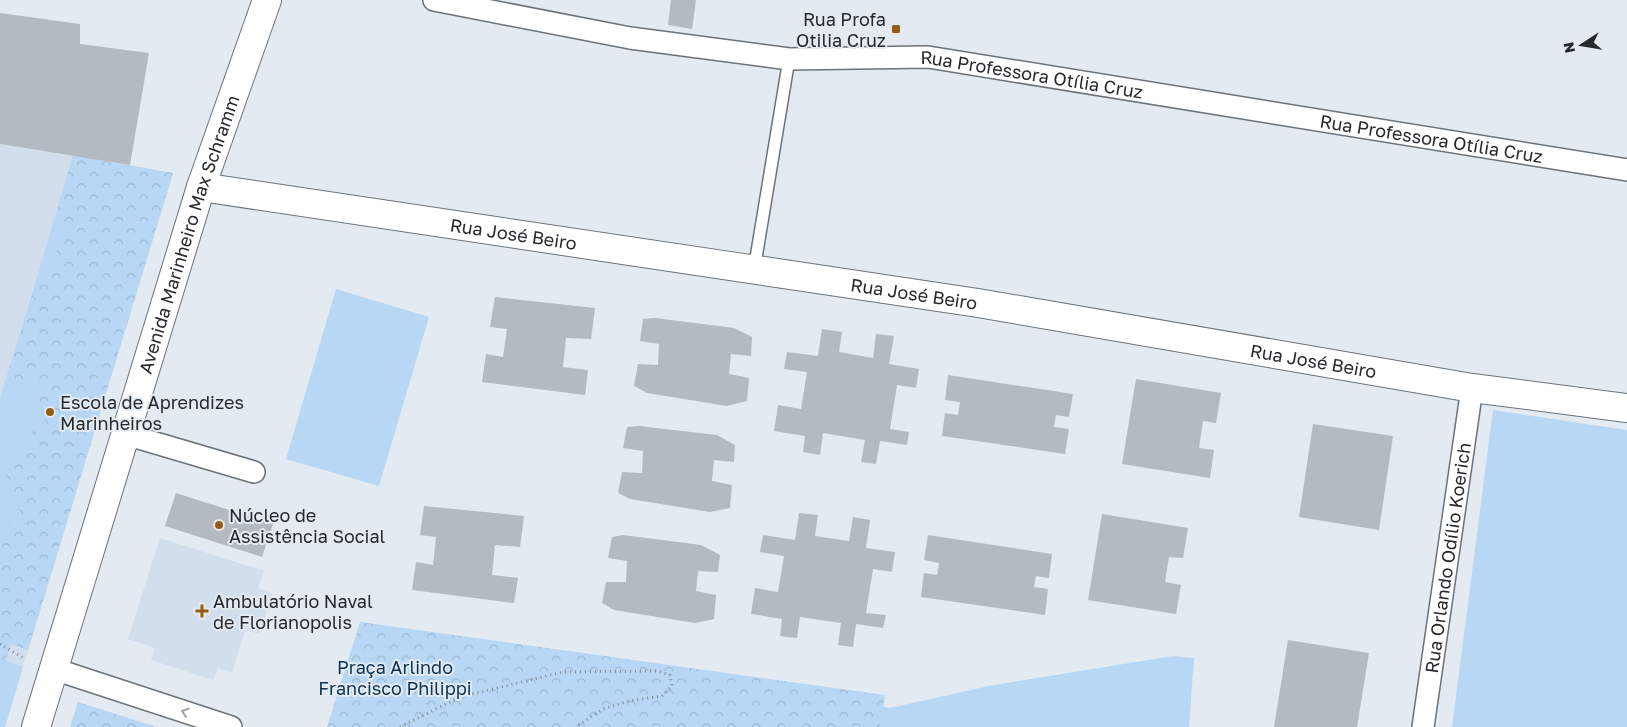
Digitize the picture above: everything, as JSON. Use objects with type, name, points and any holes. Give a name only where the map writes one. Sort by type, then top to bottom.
[{"type":"street","name":"Rua Professora Otília Cruz","points":[[434,0],[630,38],[789,58],[928,57],[1627,170]]},
{"type":"street","name":"Avenida Marinheiro Max Schramm","points":[[36,727],[201,187],[263,1]]},
{"type":"street","name":"Rua José Beiro","points":[[201,187],[978,303],[1472,388],[1627,408]]},
{"type":"street","name":"Rua Orlando Odílio Koerich","points":[[1423,727],[1472,388]]},
{"type":"street","points":[[125,434],[254,472]]},
{"type":"street","points":[[54,670],[231,727]]},
{"type":"lane","points":[[754,270],[789,58]]},
{"type":"path","points":[[0,644],[25,659]]},
{"type":"path","points":[[400,727],[460,697],[563,672],[657,671],[670,675],[672,686],[662,696],[629,701],[603,709],[576,727]]},
{"type":"shaded area","name":"Escola de Aprendizes Marinheiros","points":[[0,144],[173,173],[5,727],[0,727]]},
{"type":"shaded area","name":"Ambulatório Naval de Florianopolis","points":[[160,538],[264,571],[258,588],[272,593],[260,634],[245,630],[232,673],[218,668],[213,680],[151,660],[155,648],[128,639]]},
{"type":"green space","name":"Escola de Aprendizes Marinheiros","points":[[73,155],[173,173],[28,650],[11,644],[6,661],[0,658],[0,529],[20,519],[21,512],[14,507],[6,476],[12,457],[23,452],[39,454],[30,434],[51,414],[39,400],[42,387],[32,381],[21,389],[4,385],[33,291],[54,272],[58,262],[56,251],[62,231],[53,223]]},
{"type":"green space","points":[[53,223],[62,231],[56,251],[59,262],[54,272],[33,291]]},
{"type":"green space","points":[[336,289],[429,317],[379,486],[286,459]]},
{"type":"green space","points":[[32,381],[42,387],[51,414],[41,424],[39,454],[12,494],[14,507],[21,511],[20,519],[0,529],[0,399],[4,385],[21,389]]},
{"type":"green space","points":[[1493,410],[1627,430],[1627,727],[1452,727]]},
{"type":"green space","name":"Praça Arlindo Francisco Philippi","points":[[360,622],[885,695],[880,727],[327,727]]},
{"type":"green space","points":[[1173,656],[1194,658],[1189,727],[786,727],[854,699],[890,708],[989,686]]},
{"type":"green space","points":[[0,658],[23,667],[5,727],[0,727]]},
{"type":"green space","points":[[78,702],[157,727],[70,727]]},
{"type":"building","points":[[671,0],[696,0],[692,29],[668,25]]},
{"type":"building","points":[[0,13],[80,24],[80,44],[149,53],[130,165],[0,144]]},
{"type":"building","points":[[495,297],[595,308],[591,339],[566,338],[563,367],[588,370],[585,395],[482,382],[486,354],[503,357],[507,329],[490,327]]},
{"type":"building","points":[[655,318],[734,328],[752,337],[751,356],[731,354],[729,374],[749,378],[747,401],[727,406],[647,393],[634,386],[638,364],[658,365],[659,344],[640,341],[643,319]]},
{"type":"building","points":[[822,329],[842,332],[839,352],[873,358],[876,334],[894,336],[889,364],[919,369],[916,388],[897,385],[890,429],[909,432],[907,445],[880,441],[876,464],[861,462],[865,440],[823,433],[820,455],[803,452],[805,436],[774,431],[778,405],[801,409],[807,372],[784,369],[787,352],[818,356]]},
{"type":"building","points":[[948,375],[1073,394],[1069,417],[1056,415],[1054,427],[1069,429],[1065,454],[942,436],[945,413],[958,415],[960,402],[945,400]]},
{"type":"building","points":[[1136,379],[1221,393],[1216,423],[1203,421],[1199,448],[1214,450],[1210,478],[1122,464]]},
{"type":"building","points":[[1313,424],[1393,436],[1379,530],[1299,517]]},
{"type":"building","points":[[639,426],[717,435],[735,445],[734,462],[714,460],[712,481],[732,485],[730,508],[710,512],[630,499],[618,493],[622,472],[642,473],[643,451],[623,448],[627,427]]},
{"type":"building","name":"Núcleo de Assistência Social","points":[[176,493],[273,524],[262,557],[165,526]]},
{"type":"building","points":[[424,506],[524,516],[520,547],[495,545],[492,575],[518,578],[514,603],[412,590],[416,562],[433,565],[436,537],[420,535]]},
{"type":"building","points":[[799,513],[818,515],[815,536],[849,541],[853,517],[870,520],[866,548],[895,552],[892,572],[873,569],[866,613],[886,615],[883,628],[856,624],[853,647],[838,645],[841,623],[800,617],[797,638],[780,636],[782,619],[751,614],[755,588],[778,592],[784,556],[760,552],[763,535],[795,540]]},
{"type":"building","points":[[1102,514],[1188,528],[1183,558],[1169,557],[1165,582],[1181,585],[1176,614],[1088,600]]},
{"type":"building","points":[[623,535],[701,545],[720,555],[718,572],[698,571],[696,591],[716,595],[714,619],[695,623],[614,610],[602,603],[606,582],[626,582],[627,561],[608,558],[612,537]]},
{"type":"building","points":[[928,535],[1052,554],[1049,578],[1036,576],[1034,587],[1048,589],[1045,615],[921,597],[924,573],[937,575],[939,563],[924,560]]},
{"type":"building","points":[[1288,640],[1369,653],[1357,727],[1274,727]]},
{"type":"place","name":"Rua Profa Otilia Cruz","points":[[896,29]]},
{"type":"place","name":"Escola de Aprendizes Marinheiros","points":[[50,412]]},
{"type":"place","name":"Núcleo de Assistência Social","points":[[219,525]]},
{"type":"place","name":"Ambulatório Naval de Florianopolis","points":[[202,611]]}]
